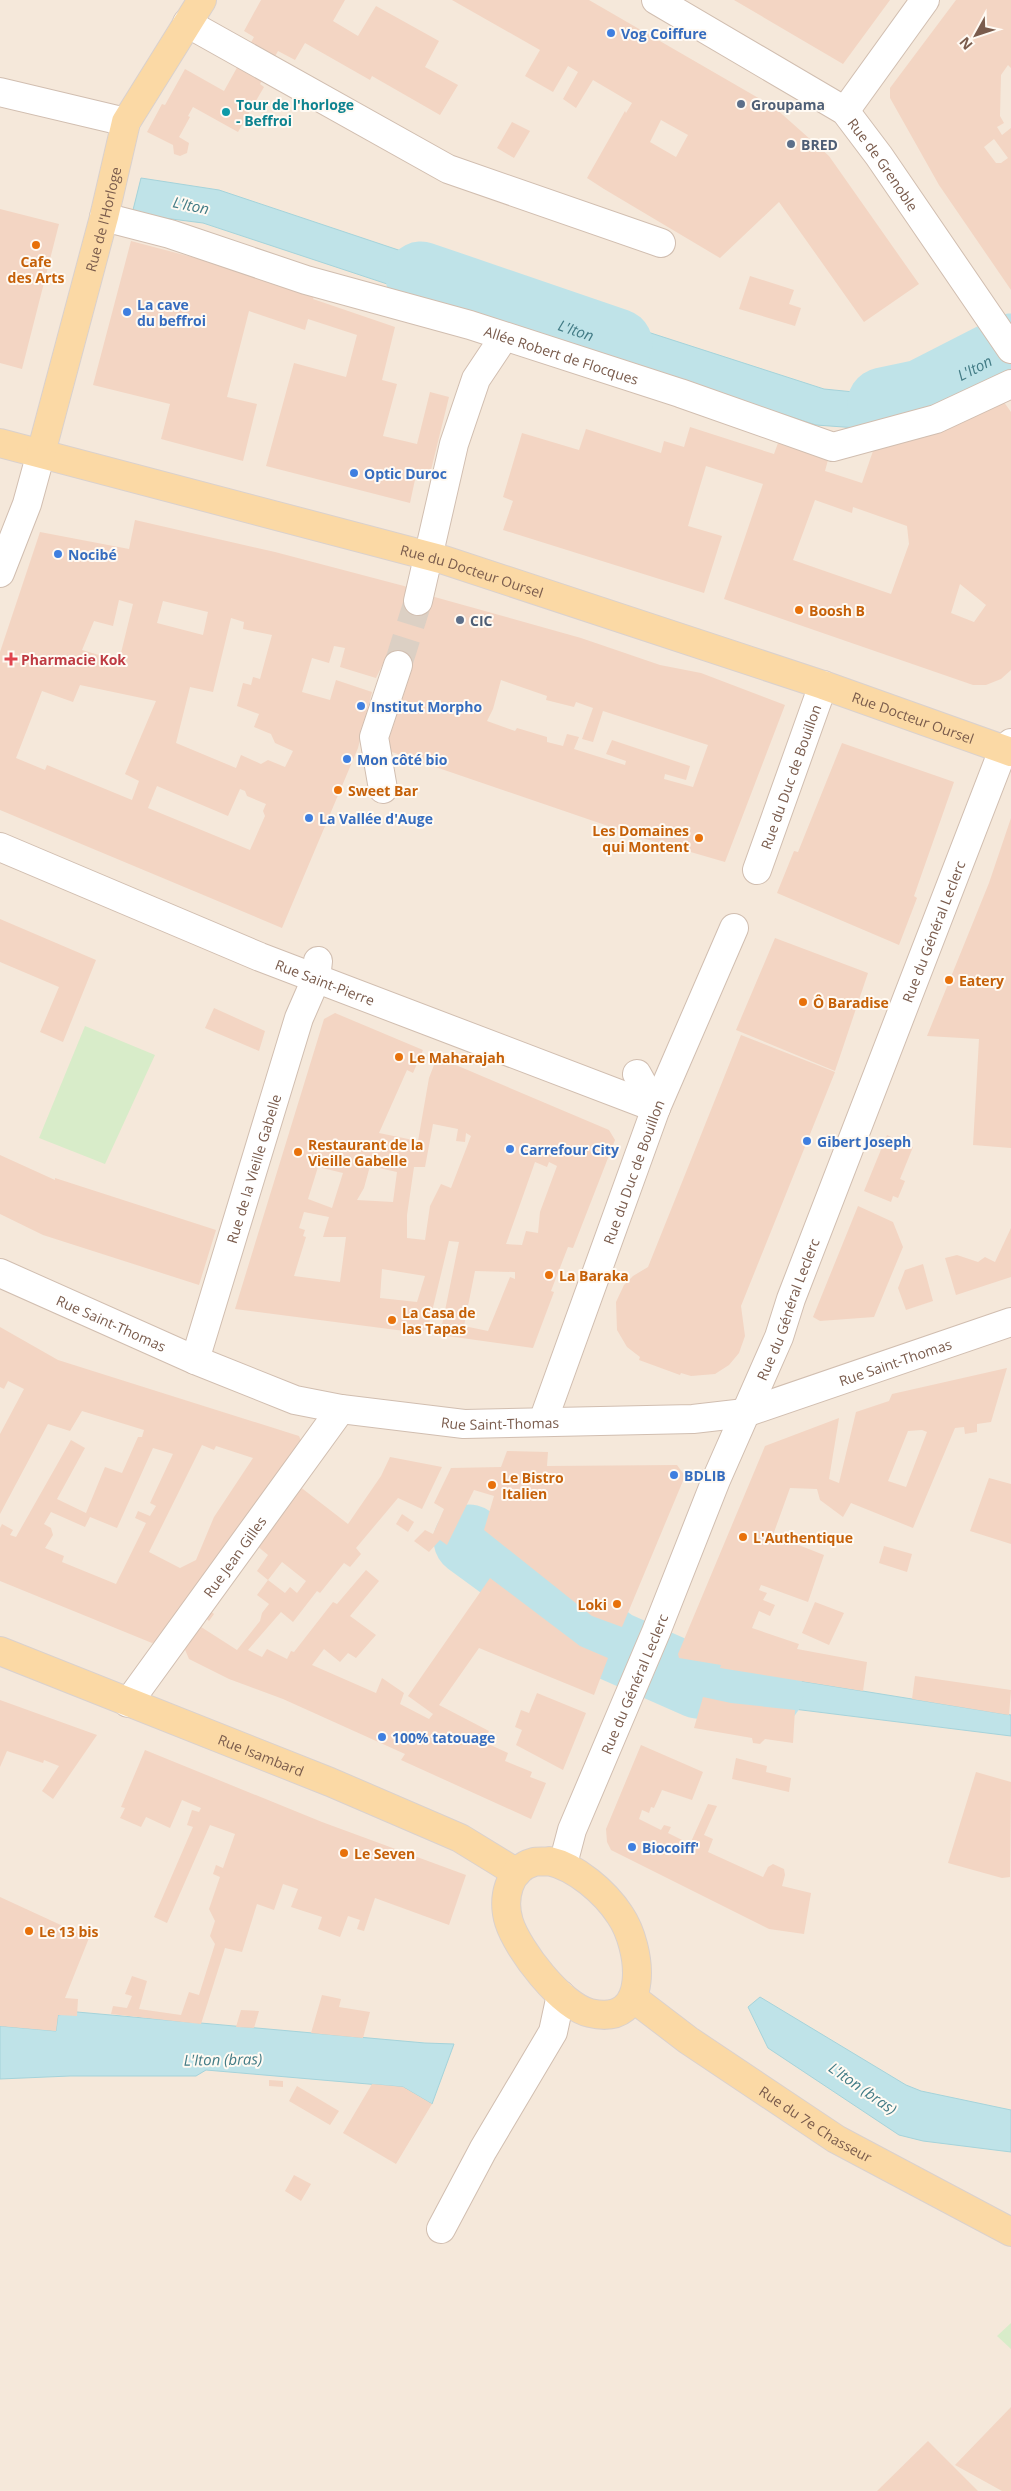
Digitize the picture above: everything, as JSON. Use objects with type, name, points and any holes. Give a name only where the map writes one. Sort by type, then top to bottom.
[{"type":"main road","name":"Rue de l'Horloge","points":[[41,453],[104,217],[126,122],[194,11]]},
{"type":"main road","points":[[0,443],[41,453]]},
{"type":"main road","name":"Rue du Docteur Oursel","points":[[41,453],[428,557],[823,685]]},
{"type":"main road","name":"Rue Docteur Oursel","points":[[823,685],[1008,749]]},
{"type":"main road","name":"Rue Isambard","points":[[0,1651],[330,1782],[460,1838],[517,1872]]},
{"type":"main road","points":[[534,1862],[563,1864],[594,1886],[620,1914],[631,1937],[637,1957],[637,1982],[633,1998],[620,2010],[601,2016],[580,2011],[562,1995],[525,1954],[509,1922],[506,1899],[509,1884],[517,1872],[534,1862]]},
{"type":"main road","name":"Rue du 7e Chasseur","points":[[633,1998],[688,2040],[836,2139],[1011,2232]]},
{"type":"street","name":"Rue de Grenoble","points":[[656,0],[845,110],[1011,349]]},
{"type":"street","points":[[845,110],[925,0]]},
{"type":"street","points":[[194,11],[448,169],[661,243]]},
{"type":"street","points":[[0,92],[126,122]]},
{"type":"street","name":"Allée Robert de Flocques","points":[[104,217],[170,234],[306,280],[470,325],[686,396],[833,448],[936,419],[1011,384]]},
{"type":"street","points":[[418,601],[454,444],[476,379],[504,337]]},
{"type":"street","points":[[0,573],[27,504],[41,453]]},
{"type":"street","points":[[383,789],[374,737],[398,665]]},
{"type":"street","name":"Rue du Duc de Bouillon","points":[[757,870],[823,685]]},
{"type":"street","name":"Rue du Général Leclerc","points":[[563,1864],[572,1830],[656,1632],[745,1413],[779,1337],[791,1299],[1008,749]]},
{"type":"street","name":"Rue Saint-Pierre","points":[[0,847],[132,904],[317,970],[656,1108]]},
{"type":"street","name":"Rue du Duc de Bouillon","points":[[543,1421],[656,1108],[734,928]]},
{"type":"street","name":"Rue de la Vieille Gabelle","points":[[195,1360],[299,1018],[317,970]]},
{"type":"street","points":[[637,1074],[656,1108]]},
{"type":"street","name":"Rue Saint-Thomas","points":[[0,1273],[195,1360],[295,1400],[340,1409],[464,1424],[543,1421],[694,1420],[745,1413],[1011,1322]]},
{"type":"street","name":"Rue Jean Gilles","points":[[128,1703],[340,1409]]},
{"type":"street","points":[[441,2229],[483,2150],[553,2032],[562,1995]]},
{"type":"shaded area","points":[[0,0],[1011,0],[1011,2491],[0,2491]]},
{"type":"green space","points":[[85,1026],[155,1055],[105,1164],[39,1138]]},
{"type":"green space","points":[[1011,2323],[1011,2349],[997,2336]]},
{"type":"water","points":[[141,178],[219,190],[521,291],[511,325],[203,223],[132,214]]},
{"type":"water","points":[[530,294],[824,389],[854,392],[904,380],[964,352],[985,382],[914,414],[857,428],[816,425],[519,328]]},
{"type":"water","points":[[477,1524],[592,1616],[622,1627],[608,1658],[580,1646],[462,1556]]},
{"type":"water","points":[[678,1654],[684,1660],[721,1665],[720,1668],[1011,1715],[1011,1736],[713,1699],[668,1681]]},
{"type":"water","name":"L'Iton (bras)","points":[[760,1997],[906,2085],[921,2091],[1011,2110],[1011,2152],[923,2141],[899,2135],[768,2048],[748,2007]]},
{"type":"water","name":"L'Iton (bras)","points":[[77,2012],[454,2044],[432,2104],[403,2087],[206,2070],[196,2076],[70,2076],[0,2079],[0,2026],[56,2031],[58,2015]]},
{"type":"building","points":[[261,0],[345,0],[333,21],[358,36],[376,6],[439,41],[425,67],[458,85],[440,115],[372,76],[370,80],[305,43],[295,60],[278,51],[260,84],[264,87],[238,132],[193,107],[188,116],[190,117],[179,137],[189,143],[187,153],[180,156],[174,154],[173,145],[147,132],[162,104],[165,105],[185,69],[224,91],[254,37],[244,31]]},
{"type":"building","points":[[452,0],[589,0],[774,107],[829,156],[919,284],[864,322],[779,202],[720,258],[604,189],[587,178],[625,111],[626,113],[632,103],[593,80],[576,108],[563,99],[578,72],[568,66],[553,92],[525,76],[540,50]],"holes":[[[661,120],[688,135],[676,157],[650,142]]]},
{"type":"building","points":[[734,0],[890,0],[843,64]]},
{"type":"building","points":[[956,0],[1011,0],[1011,68],[1008,65],[1001,75],[1000,116],[1004,123],[997,127],[1002,135],[1011,128],[1011,290],[939,185],[890,98],[890,88]],"holes":[[[994,139],[1008,158],[1001,163],[996,163],[984,147]]]},
{"type":"building","points":[[512,122],[530,131],[514,158],[497,148]]},
{"type":"building","points":[[0,209],[59,224],[22,369],[0,363]]},
{"type":"building","points":[[131,241],[207,261],[208,258],[314,296],[313,299],[395,327],[382,380],[397,384],[383,436],[417,444],[430,392],[449,397],[429,478],[416,475],[410,503],[266,466],[294,363],[346,377],[357,335],[308,319],[305,330],[249,311],[227,397],[257,404],[243,461],[161,439],[170,404],[93,385]]},
{"type":"building","points":[[750,276],[794,290],[789,304],[801,308],[795,326],[739,309]]},
{"type":"building","points":[[1001,398],[1011,412],[1011,670],[1001,679],[986,685],[973,685],[724,599],[763,484],[706,466],[688,526],[722,536],[704,593],[503,530],[513,501],[503,497],[522,433],[579,450],[586,429],[661,453],[664,441],[684,447],[690,427],[774,454],[778,443],[828,460],[825,471],[862,483],[873,451]],"holes":[[[815,500],[852,513],[853,507],[907,526],[909,544],[891,594],[793,560]],[[960,584],[986,605],[974,622],[951,613]]]},
{"type":"building","points":[[135,520],[275,552],[404,586],[431,596],[581,638],[660,665],[701,673],[785,705],[725,862],[646,839],[383,749],[398,693],[411,668],[385,660],[376,678],[340,667],[345,648],[334,646],[329,663],[312,658],[302,692],[330,700],[336,680],[372,692],[358,748],[282,928],[0,810],[0,652],[40,532],[129,549]],"holes":[[[119,600],[133,604],[119,661],[82,650],[94,621],[113,626]],[[163,601],[208,612],[203,635],[157,623]],[[231,618],[244,622],[243,629],[272,635],[260,679],[253,677],[251,685],[243,683],[237,706],[259,714],[254,727],[271,734],[275,743],[293,751],[285,767],[268,760],[261,764],[241,755],[236,768],[176,743],[190,687],[213,692]],[[501,680],[547,696],[546,700],[574,707],[576,702],[593,708],[582,739],[593,742],[603,711],[708,745],[693,787],[664,779],[665,774],[686,780],[690,766],[612,740],[606,754],[626,761],[625,765],[574,749],[579,737],[567,734],[563,746],[547,742],[547,737],[517,728],[515,731],[487,721],[493,709]],[[80,685],[156,701],[125,774],[139,781],[132,800],[47,765],[45,770],[16,758],[42,691],[73,702]],[[157,786],[228,816],[240,789],[245,791],[247,796],[266,804],[263,811],[265,816],[250,850],[148,808]]]},
{"type":"building","points":[[842,743],[954,782],[914,896],[917,898],[899,945],[777,893],[794,851],[798,852]]},
{"type":"building","points":[[1011,818],[1011,1148],[973,1145],[979,1039],[927,1036],[989,883]]},
{"type":"building","points":[[0,919],[96,960],[63,1042],[40,1032],[59,987],[0,962]]},
{"type":"building","name":"Ô Baradise","points":[[775,938],[868,973],[835,1071],[736,1030]]},
{"type":"building","points":[[214,1008],[265,1031],[259,1051],[205,1028]]},
{"type":"building","points":[[335,1013],[423,1050],[413,1073],[407,1070],[379,1133],[418,1141],[429,1078],[437,1057],[609,1130],[615,1140],[573,1248],[568,1247],[551,1291],[554,1292],[533,1348],[440,1335],[459,1242],[449,1241],[428,1328],[420,1333],[235,1309],[324,1019]],"holes":[[[433,1124],[458,1129],[456,1141],[465,1142],[466,1133],[471,1136],[451,1188],[441,1184],[430,1206],[425,1240],[407,1238],[407,1215],[414,1167],[425,1167]],[[535,1162],[547,1167],[549,1162],[557,1166],[540,1212],[538,1233],[526,1231],[522,1245],[506,1244]],[[370,1166],[397,1172],[393,1202],[357,1200],[364,1188]],[[318,1167],[343,1173],[332,1208],[308,1199]],[[304,1212],[329,1217],[323,1237],[346,1237],[340,1282],[294,1276],[306,1237],[303,1236],[305,1230],[299,1228]],[[382,1269],[425,1276],[417,1302],[380,1298]],[[475,1271],[515,1272],[515,1279],[510,1277],[488,1331],[464,1326]]]},
{"type":"building","points":[[741,1035],[835,1072],[741,1306],[745,1336],[739,1353],[729,1365],[715,1374],[691,1376],[681,1373],[680,1375],[639,1360],[640,1357],[627,1347],[617,1330],[616,1302],[624,1285],[633,1276],[648,1267]]},
{"type":"building","points":[[887,1135],[913,1147],[900,1179],[905,1181],[898,1198],[893,1196],[891,1202],[864,1191]]},
{"type":"building","points":[[0,1155],[55,1180],[55,1178],[216,1230],[199,1285],[43,1235],[0,1214]]},
{"type":"building","points":[[858,1206],[893,1222],[903,1247],[874,1317],[820,1321],[813,1317]]},
{"type":"building","points":[[1011,1228],[1011,1277],[956,1295],[945,1258],[957,1255],[978,1262],[985,1257],[995,1262]]},
{"type":"building","points":[[923,1264],[933,1301],[906,1310],[898,1288],[905,1270]]},
{"type":"building","points":[[0,1327],[58,1360],[299,1436],[304,1448],[164,1640],[152,1643],[0,1581],[0,1528],[2,1524],[13,1530],[10,1535],[16,1537],[71,1440],[85,1448],[57,1499],[86,1513],[105,1467],[122,1473],[138,1437],[142,1437],[144,1430],[82,1411],[70,1431],[48,1424],[0,1514],[0,1434],[24,1389],[8,1381],[4,1389],[0,1387]],"holes":[[[202,1445],[214,1450],[216,1446],[253,1458],[214,1517],[196,1560],[180,1568],[149,1552]],[[153,1448],[173,1454],[150,1503],[156,1506],[150,1516],[138,1511],[135,1518],[146,1523],[116,1584],[62,1562],[64,1556],[45,1548],[53,1535],[51,1528],[44,1524],[51,1512],[85,1527],[90,1517],[117,1528]]]},
{"type":"building","points":[[1007,1368],[991,1422],[977,1424],[977,1432],[965,1434],[964,1427],[955,1428],[913,1528],[851,1503],[843,1517],[820,1500],[817,1489],[790,1488],[773,1535],[824,1555],[808,1602],[761,1585],[759,1590],[767,1593],[763,1600],[775,1605],[770,1616],[759,1611],[752,1628],[799,1644],[797,1649],[867,1662],[863,1691],[720,1668],[721,1665],[679,1658],[678,1654],[765,1446],[839,1418],[829,1479],[839,1483],[856,1412],[889,1401],[892,1394]],"holes":[[[922,1430],[927,1432],[906,1487],[888,1481],[908,1431]]]},
{"type":"building","points":[[507,1451],[548,1452],[547,1466],[677,1465],[685,1476],[622,1627],[592,1616],[484,1530],[494,1496],[474,1490],[447,1545],[440,1540],[429,1552],[414,1541],[425,1530],[433,1534],[444,1509],[434,1503],[451,1468],[501,1467]]},
{"type":"building","points":[[390,1457],[442,1467],[422,1509],[398,1498],[356,1548],[361,1554],[350,1567],[344,1563],[320,1593],[317,1591],[293,1622],[281,1612],[248,1650],[262,1657],[267,1649],[287,1659],[291,1651],[294,1652],[333,1602],[337,1604],[366,1570],[379,1581],[350,1616],[376,1635],[356,1658],[348,1653],[340,1662],[324,1649],[312,1665],[376,1693],[382,1678],[404,1693],[400,1704],[429,1719],[433,1714],[408,1696],[490,1578],[580,1646],[608,1658],[594,1695],[479,1648],[439,1705],[489,1731],[484,1742],[508,1753],[505,1761],[532,1772],[530,1777],[546,1783],[531,1819],[401,1760],[405,1754],[283,1699],[229,1679],[189,1659],[183,1645],[198,1625],[237,1650],[260,1621],[262,1613],[269,1604],[257,1595],[268,1580],[257,1571],[268,1555],[256,1545],[299,1486],[348,1524],[381,1476]],"holes":[[[282,1562],[306,1581],[297,1593],[290,1587],[285,1593],[268,1580]]]},
{"type":"building","points":[[989,1478],[1011,1484],[1011,1544],[970,1531]]},
{"type":"building","points":[[402,1514],[414,1522],[408,1532],[396,1524]]},
{"type":"building","points":[[884,1546],[912,1554],[907,1572],[879,1563]]},
{"type":"building","points":[[815,1602],[844,1613],[829,1645],[802,1633]]},
{"type":"building","points":[[209,1610],[214,1614],[209,1621],[204,1616]]},
{"type":"building","points":[[915,1676],[1011,1690],[1009,1715],[912,1699]]},
{"type":"building","points":[[537,1693],[586,1713],[563,1770],[516,1745],[522,1730],[515,1727],[521,1710],[529,1713]]},
{"type":"building","points":[[703,1697],[731,1703],[795,1710],[793,1743],[765,1739],[760,1744],[753,1743],[752,1738],[694,1728]]},
{"type":"building","points":[[0,1700],[97,1735],[53,1799],[42,1791],[59,1766],[44,1760],[43,1763],[7,1751],[0,1767]]},
{"type":"building","points":[[641,1745],[703,1772],[692,1800],[662,1790],[654,1808],[651,1807],[649,1813],[642,1810],[639,1819],[661,1830],[664,1825],[671,1827],[668,1833],[690,1844],[708,1804],[717,1806],[704,1835],[713,1839],[708,1852],[763,1877],[768,1867],[773,1864],[784,1869],[785,1875],[782,1886],[811,1893],[804,1934],[769,1929],[611,1850],[607,1842],[606,1829]]},
{"type":"building","points":[[145,1750],[322,1822],[466,1875],[449,1925],[375,1898],[364,1931],[357,1929],[360,1920],[348,1916],[340,1937],[318,1929],[322,1917],[291,1907],[298,1889],[283,1884],[274,1910],[257,1904],[242,1952],[225,1948],[201,2024],[111,2014],[113,2006],[127,2008],[132,1996],[125,1994],[132,1976],[147,1981],[139,2009],[181,2015],[189,1992],[199,1995],[215,1944],[210,1936],[215,1921],[209,1909],[220,1877],[213,1874],[216,1865],[223,1868],[235,1834],[210,1825],[167,1923],[154,1917],[193,1827],[187,1825],[192,1810],[199,1812],[201,1808],[182,1800],[170,1828],[146,1817],[141,1827],[120,1818],[125,1808],[121,1807]]},
{"type":"building","points":[[736,1758],[767,1766],[766,1772],[791,1778],[789,1792],[732,1779]]},
{"type":"building","points":[[976,1772],[1011,1782],[1010,1877],[1002,1878],[948,1863]]},
{"type":"building","points":[[0,1897],[89,1938],[65,1998],[78,1999],[77,2016],[58,2015],[56,2031],[0,2026]]},
{"type":"building","points":[[322,1995],[341,1999],[339,2007],[370,2012],[363,2038],[311,2033]]},
{"type":"building","points":[[241,2010],[259,2011],[254,2028],[236,2027]]},
{"type":"building","points":[[269,2080],[283,2081],[283,2087],[269,2086]]},
{"type":"building","points":[[372,2084],[403,2087],[432,2104],[396,2164],[343,2133]]},
{"type":"building","points":[[297,2086],[339,2111],[330,2125],[289,2101]]},
{"type":"building","points":[[294,2175],[311,2184],[301,2201],[285,2191]]},
{"type":"building","points":[[1011,2407],[1011,2491],[1002,2491],[955,2465]]},
{"type":"building","points":[[928,2441],[978,2491],[877,2491]]},
{"type":"waterway","name":"L'Iton","points":[[421,277],[617,344]]},
{"type":"waterway","name":"L'Iton","points":[[883,403],[921,395],[1011,349]]},
{"type":"waterway","points":[[469,1540],[614,1646],[698,1683],[768,1692]]},
{"type":"tunnel","points":[[398,665],[418,601]]},
{"type":"place","name":"Vog Coiffure","points":[[611,33]]},
{"type":"place","name":"Groupama","points":[[741,104]]},
{"type":"place","name":"Tour de l'horloge - Beffroi","points":[[226,112]]},
{"type":"place","name":"BRED","points":[[791,144]]},
{"type":"place","name":"Cafe des Arts","points":[[36,245]]},
{"type":"place","name":"La cave du beffroi","points":[[127,312]]},
{"type":"place","name":"Optic Duroc","points":[[354,473]]},
{"type":"place","name":"Nocibé","points":[[58,554]]},
{"type":"place","name":"Boosh B","points":[[799,610]]},
{"type":"place","name":"CIC","points":[[460,620]]},
{"type":"place","name":"Pharmacie Kok","points":[[11,659]]},
{"type":"place","name":"Institut Morpho","points":[[361,706]]},
{"type":"place","name":"Mon côté bio","points":[[347,759]]},
{"type":"place","name":"Sweet Bar","points":[[338,790]]},
{"type":"place","name":"La Vallée d'Auge","points":[[309,818]]},
{"type":"place","name":"Les Domaines qui Montent","points":[[699,838]]},
{"type":"place","name":"Eatery","points":[[949,980]]},
{"type":"place","name":"Ô Baradise","points":[[803,1002]]},
{"type":"place","name":"Le Maharajah","points":[[399,1057]]},
{"type":"place","name":"Gibert Joseph","points":[[807,1141]]},
{"type":"place","name":"Carrefour City","points":[[510,1149]]},
{"type":"place","name":"Restaurant de la Vieille Gabelle","points":[[298,1152]]},
{"type":"place","name":"La Baraka","points":[[549,1275]]},
{"type":"place","name":"La Casa de las Tapas","points":[[392,1320]]},
{"type":"place","name":"BDLIB","points":[[674,1475]]},
{"type":"place","name":"Le Bistro Italien","points":[[492,1485]]},
{"type":"place","name":"L'Authentique","points":[[743,1537]]},
{"type":"place","name":"Loki","points":[[617,1604]]},
{"type":"place","name":"100% tatouage","points":[[382,1737]]},
{"type":"place","name":"Biocoiff'","points":[[632,1847]]},
{"type":"place","name":"Le Seven","points":[[344,1853]]},
{"type":"place","name":"Le 13 bis","points":[[29,1931]]}]
